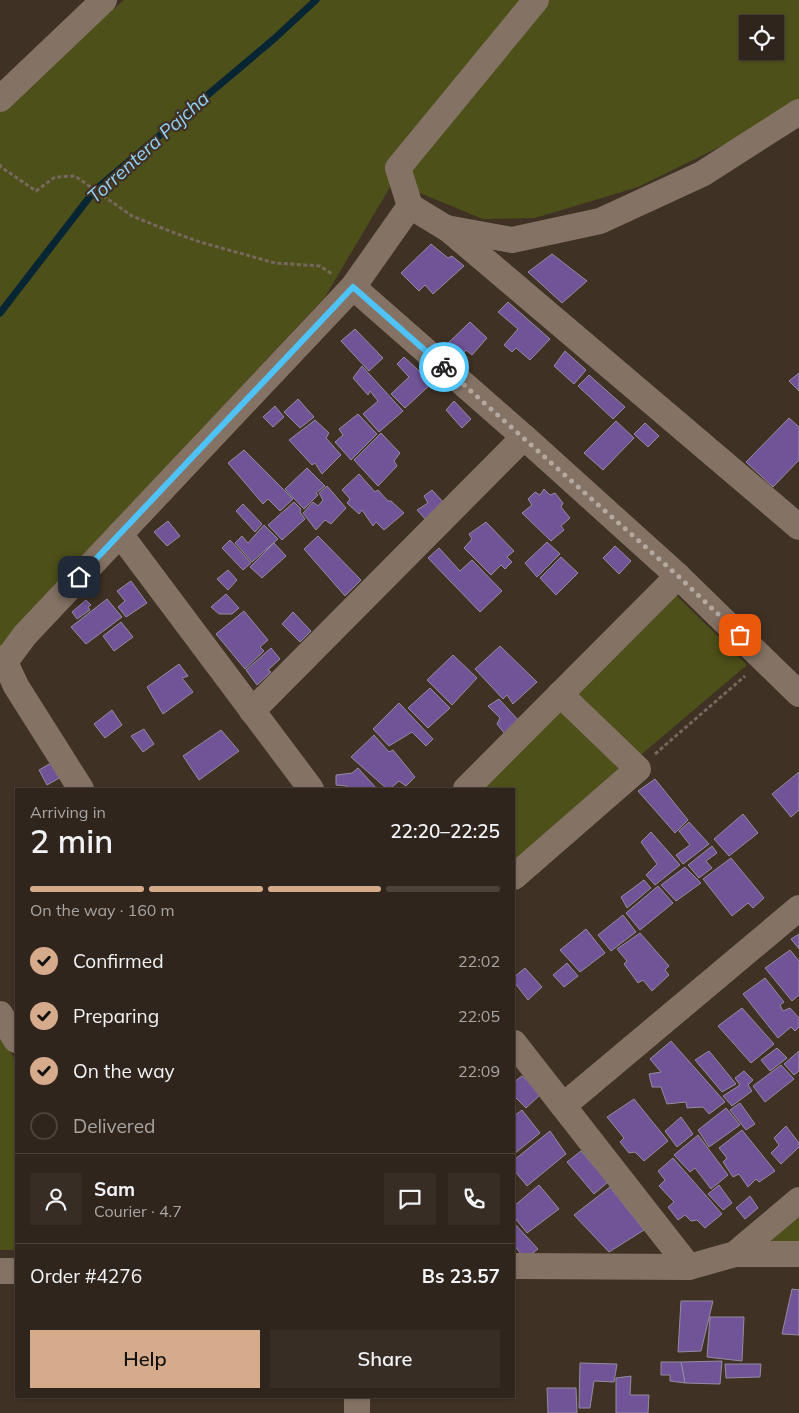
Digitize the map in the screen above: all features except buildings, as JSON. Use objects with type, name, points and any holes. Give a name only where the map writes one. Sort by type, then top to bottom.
[{"type":"street","points":[[0,99],[104,0]]},
{"type":"street","points":[[536,0],[398,168],[410,206],[446,228],[799,527]]},
{"type":"street","points":[[446,228],[512,240],[600,221],[702,174],[799,112]]},
{"type":"street","points":[[80,788],[8,693],[3,660],[24,635],[353,287],[410,206]]},
{"type":"street","points":[[353,287],[524,437],[678,576],[799,694]]},
{"type":"street","points":[[252,711],[524,437]]},
{"type":"street","points":[[120,534],[310,788]]},
{"type":"street","points":[[467,788],[678,576]]},
{"type":"street","points":[[515,876],[638,769],[560,694]]},
{"type":"street","points":[[563,1106],[799,908]]},
{"type":"street","points":[[0,1014],[15,1038]]},
{"type":"street","points":[[515,1044],[689,1267]]},
{"type":"street","points":[[735,1254],[799,1200]]},
{"type":"street","points":[[515,1266],[689,1267],[735,1254],[799,1254]]},
{"type":"street","points":[[0,1271],[15,1271]]},
{"type":"street","points":[[357,1413],[358,1398]]},
{"type":"path","points":[[0,164],[1,167],[36,191],[55,177],[75,176],[132,216],[172,232],[200,242],[276,263],[320,266],[353,287]]},
{"type":"path","points":[[638,769],[764,659]]},
{"type":"shaded area","points":[[124,0],[799,0],[799,101],[762,126],[638,187],[535,218],[483,219],[393,182],[325,297],[18,625],[0,649],[0,108]]},
{"type":"shaded area","points":[[675,594],[747,665],[515,861],[515,788],[482,788]]},
{"type":"shaded area","points":[[0,1036],[15,1059],[15,1250],[0,1250]]},
{"type":"shaded area","points":[[799,1213],[799,1248],[771,1243],[773,1236]]},
{"type":"waterway","name":"Torrentera Pajcha","points":[[0,313],[95,190],[275,38],[316,0]]},
{"type":"way so far","points":[[444,367],[678,576],[740,635]]},
{"type":"route","points":[[79,577],[353,287],[444,367]]}]
